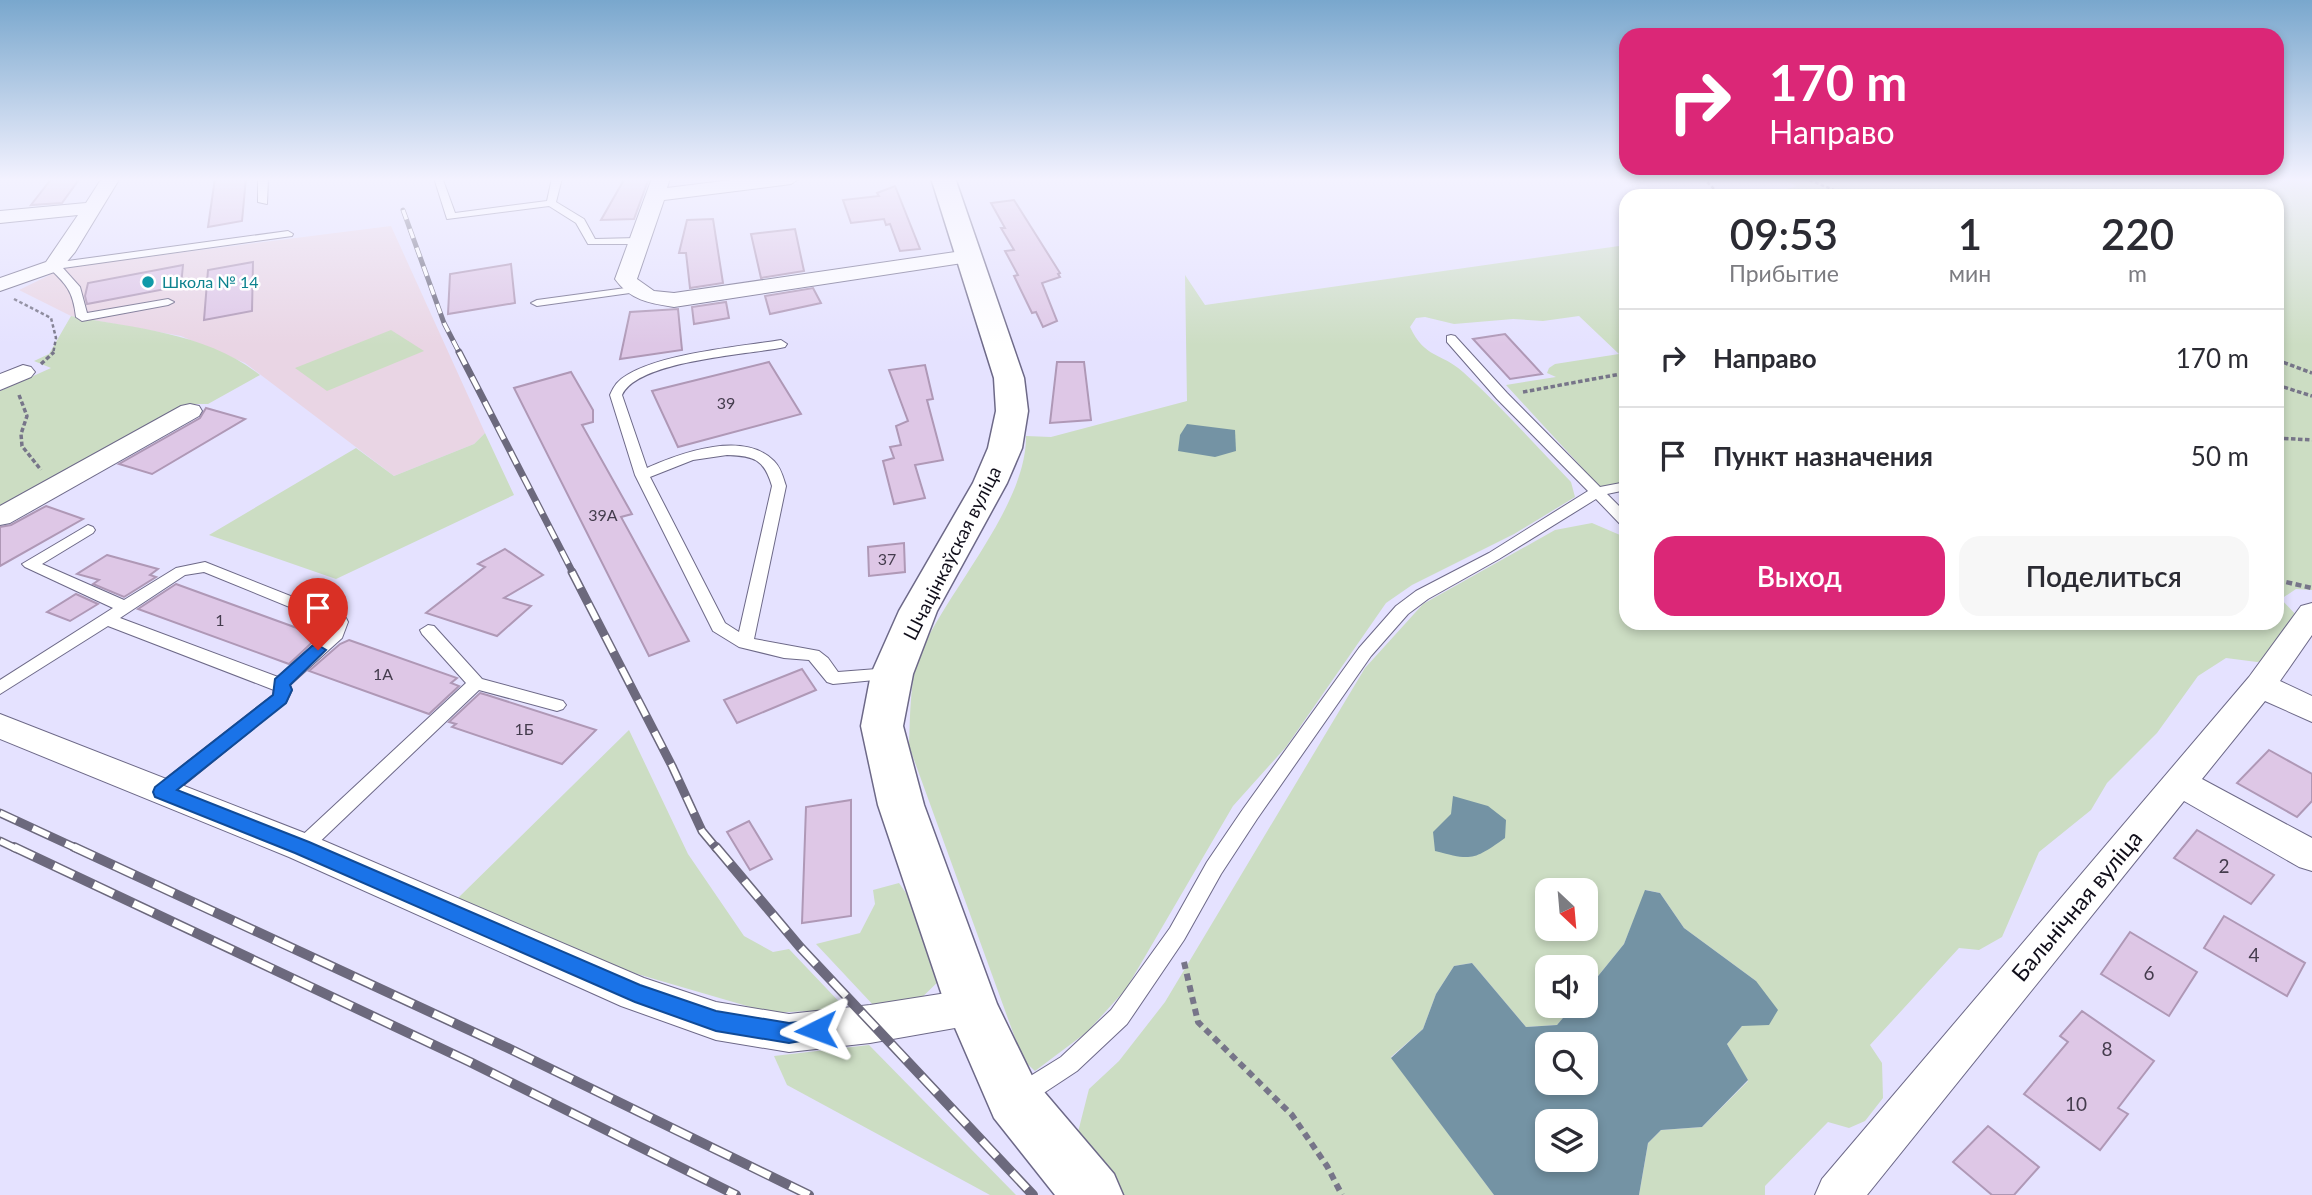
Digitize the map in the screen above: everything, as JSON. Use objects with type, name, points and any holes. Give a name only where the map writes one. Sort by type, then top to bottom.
[{"type":"street","points":[[0,285],[53,267],[75,234]]},
{"type":"street","points":[[640,234],[626,279],[633,290],[648,296],[674,299],[969,256]]},
{"type":"street","name":"Шчацінкаўская вуліца","points":[[962,234],[1009,378],[1012,411],[1005,448],[990,483],[918,611],[892,674],[883,726],[901,805],[972,1007],[1014,1099],[1093,1195]]},
{"type":"street","points":[[0,383],[23,372]]},
{"type":"street","points":[[0,517],[190,411]]},
{"type":"street","name":"Бальнічная вуліца","points":[[1838,1195],[2260,685],[2312,613]]},
{"type":"street","points":[[2260,685],[2312,710]]},
{"type":"street","points":[[0,726],[302,847],[635,993],[716,1021],[789,1033],[870,1024],[972,1007]]},
{"type":"street","points":[[2179,782],[2312,856]]},
{"type":"lane","points":[[53,267],[288,234]]},
{"type":"lane","points":[[587,234],[592,242],[637,241]]},
{"type":"lane","points":[[53,267],[70,279],[80,297],[82,317],[168,302]]},
{"type":"lane","points":[[537,303],[633,290]]},
{"type":"lane","points":[[1451,339],[1502,396],[1619,515]]},
{"type":"lane","points":[[781,344],[688,360],[638,374],[621,383],[616,395],[642,475],[719,627],[745,643],[813,655],[822,662],[833,678],[892,674]]},
{"type":"lane","points":[[642,475],[665,463],[728,450],[755,454],[772,466],[779,485],[745,643]]},
{"type":"lane","points":[[1014,1099],[1069,1064],[1119,1017],[1177,934],[1214,868],[1250,814],[1365,652],[1402,610],[1422,595],[1494,556],[1597,492],[1619,487]]},
{"type":"lane","points":[[88,530],[30,564],[125,607]]},
{"type":"lane","points":[[0,688],[181,571],[205,567],[340,622],[336,634],[281,684]]},
{"type":"lane","points":[[106,619],[281,684]]},
{"type":"lane","points":[[428,630],[476,682],[556,705]]},
{"type":"lane","points":[[302,847],[476,682]]},
{"type":"lane","points":[[162,792],[280,698],[283,690],[281,684]]},
{"type":"path","points":[[2284,363],[2312,373]]},
{"type":"path","points":[[1502,396],[1619,374]]},
{"type":"path","points":[[2284,387],[2312,397]]},
{"type":"path","points":[[2284,438],[2312,440]]},
{"type":"path","points":[[2284,582],[2312,588]]},
{"type":"path","points":[[1177,934],[1198,1021],[1292,1115],[1327,1166],[1342,1195]]},
{"type":"shaded area","points":[[330,234],[395,234],[485,433],[474,444],[394,476],[245,363],[181,336],[71,316],[19,290],[60,270]]},
{"type":"green space","points":[[2284,234],[2312,234],[2312,590],[2296,589],[2284,597]]},
{"type":"green space","points":[[1619,246],[1619,354],[1579,316],[1543,321],[1513,319],[1454,324],[1425,317],[1416,318],[1410,327],[1422,345],[1463,372],[1491,398],[1571,482],[1575,497],[1514,534],[1412,585],[1386,603],[1286,747],[1233,806],[1126,989],[1087,1032],[1035,1071],[1023,1060],[909,746],[916,665],[931,631],[983,548],[1014,491],[1023,463],[1026,436],[1051,437],[1187,401],[1185,275],[1205,305]]},
{"type":"green space","points":[[71,316],[194,341],[239,361],[260,375],[208,404],[186,404],[0,508],[0,391],[51,368],[34,361],[49,354]]},
{"type":"green space","points":[[391,330],[424,351],[327,391],[295,368]]},
{"type":"green space","points":[[1619,354],[1619,483],[1600,487],[1506,385],[1556,377],[1547,373],[1555,364]]},
{"type":"green space","points":[[485,433],[514,495],[336,579],[209,535],[356,448],[394,476],[474,444]]},
{"type":"green space","points":[[1592,523],[1619,535],[1619,630],[2284,630],[2284,602],[2297,616],[2270,660],[2257,662],[2226,658],[2198,676],[2157,733],[2107,783],[2091,810],[2039,852],[2002,937],[1979,950],[1959,948],[1870,1045],[1882,1063],[1883,1098],[1865,1121],[1849,1128],[1828,1122],[1765,1186],[1765,1195],[1639,1195],[1648,1143],[1661,1130],[1702,1127],[1748,1081],[1727,1044],[1742,1026],[1756,981],[1684,928],[1660,893],[1646,890],[1624,944],[1598,976],[1598,955],[1535,955],[1535,1018],[1563,1018],[1557,1025],[1526,1027],[1472,963],[1454,966],[1436,994],[1423,1029],[1391,1057],[1494,1195],[1122,1195],[1098,1173],[1078,1132],[1089,1089],[1119,1061],[1165,1002],[1365,668],[1423,604],[1555,530]]},
{"type":"green space","points":[[629,730],[688,854],[744,936],[773,952],[789,949],[846,1009],[771,1013],[620,969],[458,898]]},
{"type":"green space","points":[[899,883],[934,933],[944,976],[913,1006],[875,1007],[816,944],[860,933],[875,904],[873,890]]},
{"type":"green space","points":[[869,1045],[1016,1195],[990,1195],[787,1085],[774,1056]]},
{"type":"water","points":[[1187,424],[1235,430],[1236,451],[1215,457],[1178,451],[1180,435]]},
{"type":"water","points":[[1453,796],[1488,806],[1506,820],[1505,838],[1486,851],[1472,856],[1435,851],[1433,832],[1451,814]]},
{"type":"water","points":[[1645,890],[1660,893],[1684,928],[1756,981],[1778,1010],[1769,1025],[1742,1026],[1727,1044],[1748,1080],[1702,1127],[1661,1130],[1648,1143],[1639,1195],[1494,1195],[1391,1058],[1423,1029],[1436,994],[1454,966],[1472,963],[1526,1027],[1557,1025],[1563,1018],[1598,1018],[1598,976],[1624,944]]},
{"type":"building","points":[[684,234],[715,234],[723,283],[690,288],[686,253],[679,253]]},
{"type":"building","points":[[751,234],[796,234],[804,271],[761,278]]},
{"type":"building","points":[[894,234],[914,234],[920,249],[900,251]]},
{"type":"building","points":[[1004,234],[1035,234],[1060,273],[1060,277],[1042,283],[1057,321],[1043,327],[1036,312],[1032,313],[1014,276],[1018,275],[1005,251],[1014,250]]},
{"type":"building","points":[[253,262],[252,311],[204,320],[208,270]]},
{"type":"building","points":[[511,264],[515,303],[448,314],[450,274]]},
{"type":"building","points":[[183,265],[181,286],[87,304],[85,296],[88,283]]},
{"type":"building","points":[[813,288],[821,303],[770,314],[765,296]]},
{"type":"building","points":[[726,302],[729,318],[694,324],[692,307]]},
{"type":"building","points":[[678,309],[682,350],[620,359],[630,312]]},
{"type":"building","points":[[1505,334],[1542,374],[1510,379],[1473,339]]},
{"type":"building","points":[[769,362],[801,414],[678,447],[652,391]]},
{"type":"building","points":[[1057,362],[1084,362],[1091,420],[1050,423]]},
{"type":"building","points":[[925,365],[933,399],[927,400],[943,460],[915,465],[925,498],[894,504],[883,461],[894,458],[890,447],[901,445],[896,426],[908,421],[889,370]]},
{"type":"building","points":[[571,372],[593,410],[593,422],[582,425],[632,514],[621,517],[689,641],[649,656],[514,388]]},
{"type":"building","points":[[206,408],[245,419],[152,474],[119,464],[200,418]]},
{"type":"building","points":[[46,506],[83,519],[0,566],[0,527],[11,525]]},
{"type":"building","points":[[904,543],[905,572],[869,576],[868,547]]},
{"type":"building","points":[[505,549],[543,575],[504,598],[531,606],[497,636],[426,613],[485,567],[478,564]]},
{"type":"building","points":[[107,555],[158,569],[150,575],[156,577],[124,597],[93,584],[99,580],[77,574]]},
{"type":"building","points":[[176,584],[319,636],[289,664],[138,609]]},
{"type":"building","points":[[76,594],[98,604],[70,621],[47,612]]},
{"type":"building","points":[[349,640],[457,678],[451,683],[459,686],[429,714],[309,671],[340,644]]},
{"type":"building","points":[[802,669],[816,690],[737,723],[724,700]]},
{"type":"building","points":[[480,693],[596,730],[562,764],[452,727],[456,724],[449,722]]},
{"type":"building","points":[[2269,750],[2312,774],[2312,801],[2297,817],[2237,783]]},
{"type":"building","points":[[851,800],[851,916],[802,923],[806,807]]},
{"type":"building","points":[[749,821],[772,859],[750,870],[727,832]]},
{"type":"building","points":[[2197,830],[2274,875],[2251,904],[2174,858]]},
{"type":"building","points":[[2224,916],[2305,963],[2287,996],[2204,948]]},
{"type":"building","points":[[2130,932],[2197,972],[2169,1016],[2101,974]]},
{"type":"building","points":[[2082,1011],[2154,1061],[2118,1108],[2128,1114],[2100,1150],[2024,1094],[2068,1042],[2060,1036]]},
{"type":"building","points":[[1988,1126],[2039,1167],[2014,1195],[1992,1195],[1953,1162]]},
{"type":"railway","points":[[412,234],[444,323],[460,354]]},
{"type":"railway","points":[[459,352],[573,573]]},
{"type":"railway","points":[[572,572],[672,766],[702,831],[717,849]]},
{"type":"railway","points":[[0,813],[78,849]]},
{"type":"railway","points":[[0,841],[17,849]]},
{"type":"railway","points":[[14,847],[470,1062],[736,1195]]},
{"type":"railway","points":[[74,847],[508,1048],[809,1195]]},
{"type":"railway","points":[[716,847],[800,947],[1033,1195]]},
{"type":"place","name":"Школа № 14","points":[[148,282]]},
{"type":"route","points":[[318,650],[281,684],[283,690],[280,698],[162,792],[302,847],[635,993],[716,1021],[789,1033],[816,1030]]}]
